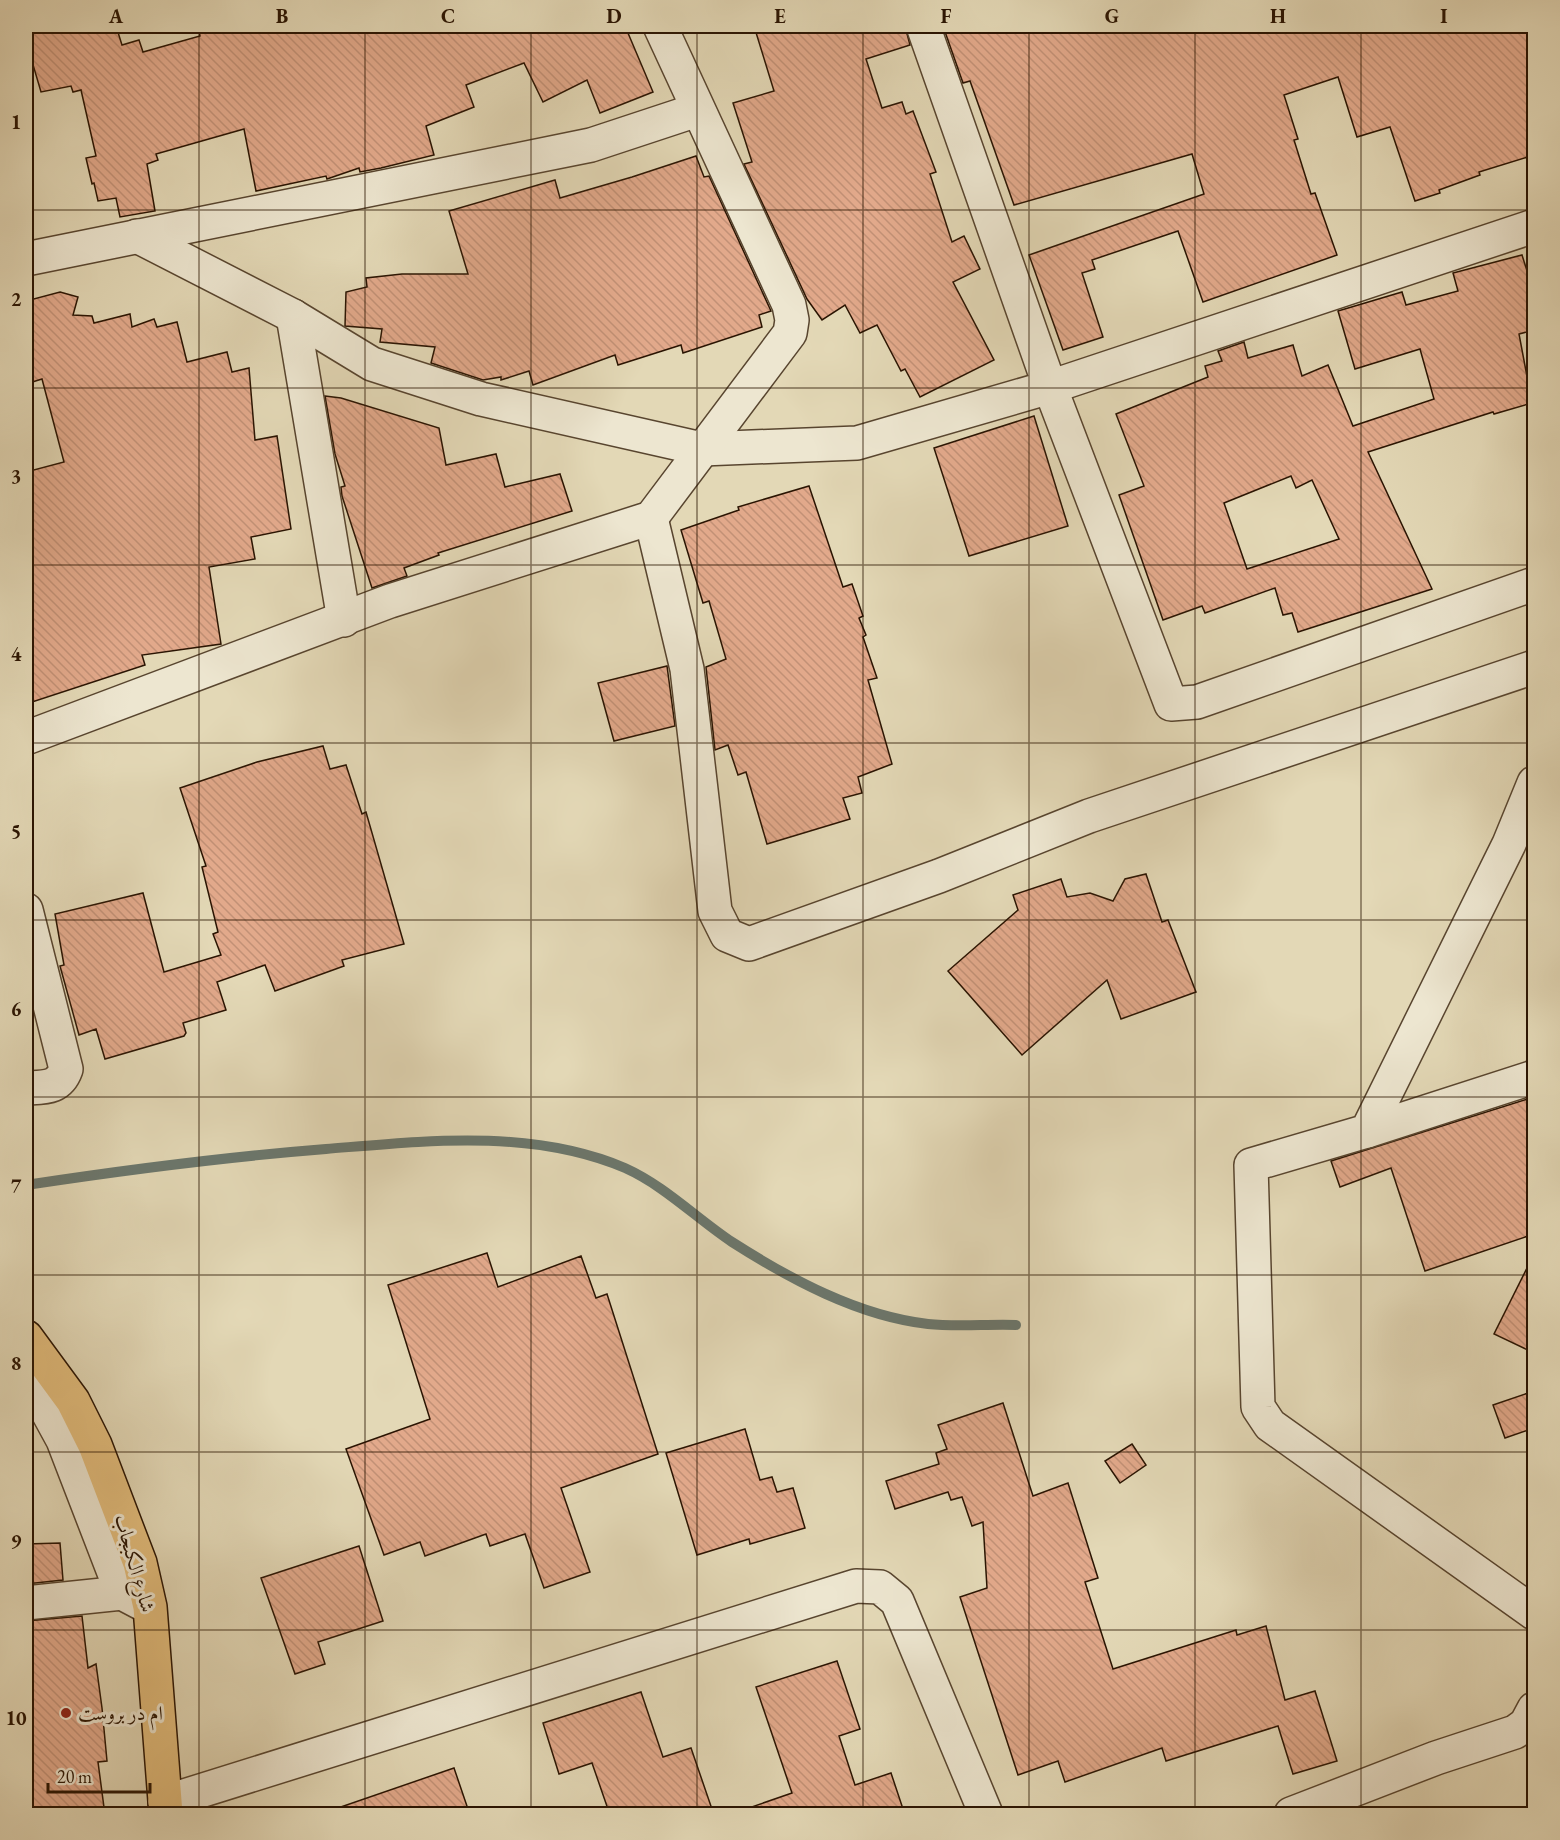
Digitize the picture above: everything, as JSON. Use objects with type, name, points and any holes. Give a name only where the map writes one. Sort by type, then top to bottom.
[{"type":"main road","name":"شارع الكبجاب","points":[[26,1337],[73,1401],[94,1444],[140,1563],[136,1600],[166,1808]]},
{"type":"street","points":[[26,738],[390,601],[651,518],[790,333],[792,320],[789,305],[660,26]]},
{"type":"street","points":[[923,26],[1050,387],[1171,704],[1197,702],[1534,584]]},
{"type":"street","points":[[26,259],[591,145],[697,110]]},
{"type":"street","points":[[138,236],[293,316],[372,364],[459,392],[702,449],[857,444],[1050,387],[1534,226]]},
{"type":"street","points":[[293,316],[344,620]]},
{"type":"street","points":[[651,518],[687,669],[715,911],[727,935],[749,944],[939,876],[1089,816],[1534,667]]},
{"type":"street","points":[[1367,1131],[1504,855],[1534,783]]},
{"type":"street","points":[[26,910],[66,1069],[62,1080],[52,1087],[26,1088]]},
{"type":"street","points":[[1534,1077],[1367,1131],[1251,1165],[1258,1407],[1270,1425],[1534,1613]]},
{"type":"street","points":[[26,1378],[33,1385],[63,1440],[136,1600],[26,1603]]},
{"type":"street","points":[[166,1808],[856,1586],[880,1587],[897,1601],[986,1815]]},
{"type":"street","points":[[1291,1815],[1436,1758],[1515,1732],[1526,1724],[1534,1709]]},
{"type":"building","points":[[26,26],[116,26],[122,45],[139,40],[143,52],[200,36],[198,26],[625,26],[653,92],[600,113],[587,80],[543,102],[524,63],[466,85],[474,107],[426,126],[434,155],[360,172],[359,168],[327,179],[326,176],[256,191],[244,129],[156,154],[158,160],[147,164],[155,211],[120,217],[116,198],[98,201],[94,183],[92,184],[86,158],[96,156],[81,90],[73,92],[71,86],[41,92],[26,41]]},
{"type":"building","points":[[754,26],[905,26],[910,45],[866,59],[882,108],[902,102],[906,114],[913,111],[936,172],[930,174],[952,242],[964,236],[980,269],[953,282],[994,360],[920,397],[905,369],[901,371],[877,325],[860,333],[845,305],[822,320],[807,299],[744,164],[752,162],[733,103],[774,91]]},
{"type":"building","points":[[943,26],[1534,26],[1534,155],[1479,172],[1480,175],[1439,190],[1440,193],[1415,201],[1390,127],[1357,137],[1338,77],[1284,95],[1298,139],[1294,140],[1311,194],[1315,193],[1337,255],[1203,302],[1178,231],[1092,260],[1095,269],[1082,273],[1103,337],[1063,350],[1029,255],[1204,194],[1192,154],[1014,205],[970,81],[963,83]]},
{"type":"building","points":[[696,156],[704,177],[709,176],[771,311],[759,315],[762,327],[683,353],[681,345],[618,365],[615,355],[533,385],[529,371],[501,380],[501,377],[483,380],[431,363],[435,347],[380,342],[382,329],[345,326],[346,292],[367,287],[366,278],[402,274],[468,274],[449,211],[555,180],[560,198]]},
{"type":"building","points":[[1522,255],[1534,293],[1534,330],[1519,334],[1532,403],[1494,414],[1493,412],[1368,452],[1432,589],[1298,632],[1292,613],[1283,615],[1275,588],[1205,613],[1202,606],[1163,620],[1119,495],[1144,486],[1116,414],[1208,377],[1205,366],[1222,361],[1218,351],[1244,342],[1248,358],[1293,345],[1302,376],[1328,365],[1353,426],[1434,399],[1420,349],[1355,369],[1338,311],[1402,292],[1406,305],[1458,291],[1453,273]],"holes":[[[1291,476],[1296,488],[1312,480],[1339,539],[1247,569],[1224,503]]]},
{"type":"building","points":[[60,292],[78,297],[73,315],[92,316],[94,323],[130,314],[132,327],[154,319],[157,327],[177,322],[187,362],[227,352],[232,372],[249,368],[255,440],[277,436],[291,529],[251,537],[255,559],[209,567],[221,644],[142,655],[145,665],[26,704],[26,472],[64,462],[42,379],[26,384],[26,301]]},
{"type":"building","points":[[325,396],[341,398],[439,428],[446,465],[496,454],[505,487],[560,474],[572,511],[438,553],[439,555],[404,568],[407,576],[372,588],[342,496],[341,487],[345,486],[335,454]]},
{"type":"building","points":[[1034,416],[1068,526],[969,556],[934,448]]},
{"type":"building","points":[[809,486],[843,587],[852,584],[863,616],[859,618],[866,635],[863,637],[877,678],[868,680],[892,764],[858,777],[862,793],[843,798],[850,819],[767,844],[746,772],[738,775],[728,745],[715,750],[706,667],[726,659],[709,601],[703,603],[681,530],[739,510],[738,507]]},
{"type":"building","points":[[667,666],[675,726],[614,741],[598,683]]},
{"type":"building","points":[[323,746],[330,769],[346,765],[362,814],[366,812],[404,944],[342,960],[344,966],[275,991],[265,965],[217,982],[226,1010],[183,1023],[186,1033],[184,1036],[105,1059],[96,1029],[79,1035],[60,966],[64,965],[55,914],[143,893],[164,972],[221,955],[213,934],[218,932],[202,867],[206,866],[180,788],[257,762]]},
{"type":"building","points":[[1146,874],[1162,922],[1168,920],[1196,992],[1121,1019],[1107,980],[1022,1055],[948,971],[1018,910],[1013,895],[1061,879],[1067,897],[1090,893],[1113,901],[1125,879]]},
{"type":"building","points":[[1534,1097],[1534,1234],[1425,1271],[1391,1168],[1340,1187],[1331,1161]]},
{"type":"building","points":[[487,1253],[498,1287],[581,1256],[596,1298],[607,1294],[658,1454],[561,1488],[590,1572],[544,1588],[525,1534],[490,1546],[486,1534],[425,1556],[420,1542],[384,1555],[346,1449],[430,1419],[388,1285]]},
{"type":"building","points":[[1534,1254],[1534,1353],[1494,1334]]},
{"type":"building","points":[[1534,1391],[1534,1428],[1505,1438],[1493,1405]]},
{"type":"building","points":[[1003,1403],[1033,1496],[1068,1483],[1098,1578],[1085,1582],[1113,1669],[1236,1630],[1237,1635],[1266,1626],[1285,1700],[1315,1691],[1337,1761],[1293,1774],[1278,1726],[1166,1761],[1162,1748],[1065,1782],[1058,1761],[1018,1775],[960,1597],[987,1588],[983,1522],[972,1526],[962,1497],[951,1500],[948,1492],[895,1509],[886,1481],[939,1464],[936,1453],[947,1449],[938,1425]]},
{"type":"building","points":[[745,1429],[760,1480],[772,1477],[777,1492],[793,1488],[805,1528],[750,1544],[749,1539],[697,1555],[666,1453]]},
{"type":"building","points":[[1132,1444],[1146,1465],[1120,1483],[1105,1461]]},
{"type":"building","points":[[60,1543],[63,1580],[26,1584],[26,1544]]},
{"type":"building","points":[[359,1546],[383,1621],[318,1642],[325,1664],[295,1674],[261,1578]]},
{"type":"building","points":[[82,1616],[88,1668],[96,1664],[102,1708],[107,1761],[98,1762],[105,1815],[26,1815],[26,1621]]},
{"type":"building","points":[[837,1661],[860,1729],[839,1736],[855,1785],[891,1773],[905,1815],[743,1815],[743,1810],[792,1793],[756,1687]]},
{"type":"building","points":[[641,1692],[663,1757],[691,1748],[714,1815],[610,1815],[592,1763],[559,1774],[543,1723]]},
{"type":"building","points":[[454,1768],[470,1815],[333,1815],[332,1810]]},
{"type":"waterway","points":[[26,1185],[213,1160],[401,1143],[477,1140],[552,1147],[589,1155],[640,1175],[754,1256],[801,1282],[851,1304],[902,1320],[928,1324],[1016,1325]]},
{"type":"place","name":"ام در بروست","points":[[66,1713]]}]
